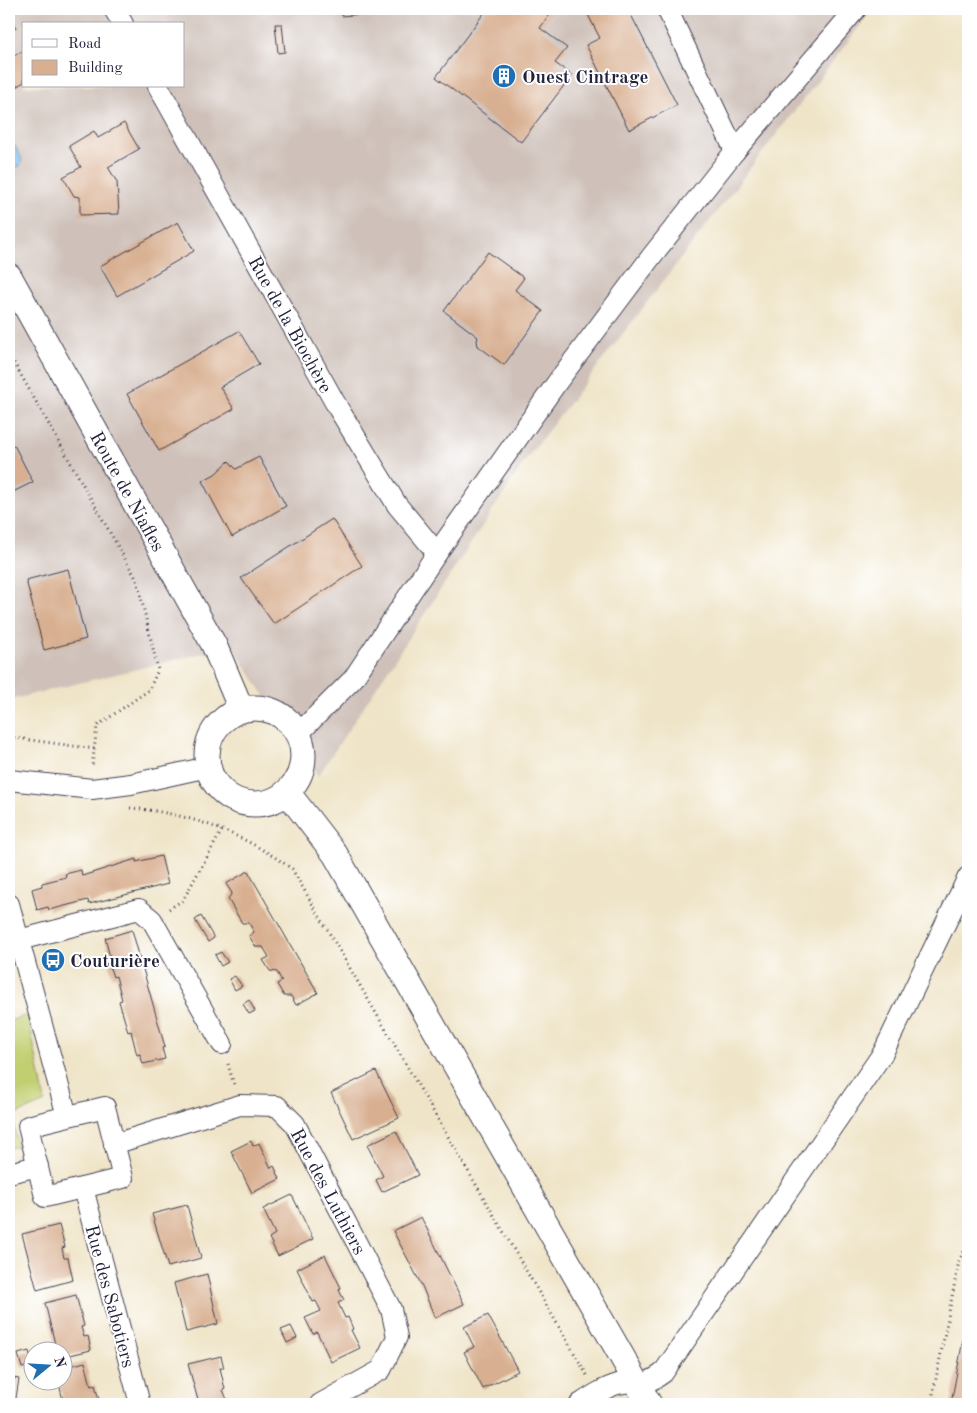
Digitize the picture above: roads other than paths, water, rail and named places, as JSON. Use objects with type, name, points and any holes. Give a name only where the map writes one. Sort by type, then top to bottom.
[{"type":"street","points":[[114,9],[121,22]]},
{"type":"street","points":[[667,9],[736,151]]},
{"type":"street","points":[[298,734],[353,679],[437,553],[558,381],[651,258],[736,151],[856,9]]},
{"type":"street","name":"Rue de la Biochère","points":[[159,88],[343,416],[397,505],[437,553]]},
{"type":"street","name":"Route de Niafles","points":[[9,276],[214,645],[241,709]]},
{"type":"street","points":[[261,708],[280,714],[291,723],[298,734],[303,749],[302,765],[297,780],[287,792],[272,801],[256,804],[240,802],[225,794],[214,782],[208,767],[207,752],[210,738],[217,725],[228,715],[241,709],[261,708]]},
{"type":"street","points":[[9,780],[92,789],[132,784],[208,767]]},
{"type":"street","points":[[287,792],[335,854],[644,1394]]},
{"type":"street","points":[[644,1394],[650,1382],[663,1373],[883,1053],[968,877]]},
{"type":"street","points":[[9,904],[67,1116]]},
{"type":"street","points":[[18,940],[140,909],[152,920],[222,1044]]},
{"type":"street","name":"Rue des Luthiers","points":[[114,1144],[240,1105],[277,1106],[295,1124],[391,1310],[397,1338],[381,1370],[320,1404]]},
{"type":"street","points":[[105,1107],[114,1144],[122,1178],[46,1197],[28,1126],[105,1107]]},
{"type":"street","points":[[9,1173],[38,1166]]},
{"type":"street","name":"Rue des Sabotiers","points":[[83,1188],[140,1404]]},
{"type":"street","points":[[580,1404],[598,1392],[619,1384],[644,1394]]},
{"type":"water","points":[[9,142],[15,146],[22,159],[20,166],[9,168]]},
{"type":"place","name":"Ouest Cintrage","points":[[504,76]]},
{"type":"place","name":"Couturière","points":[[53,960]]}]
